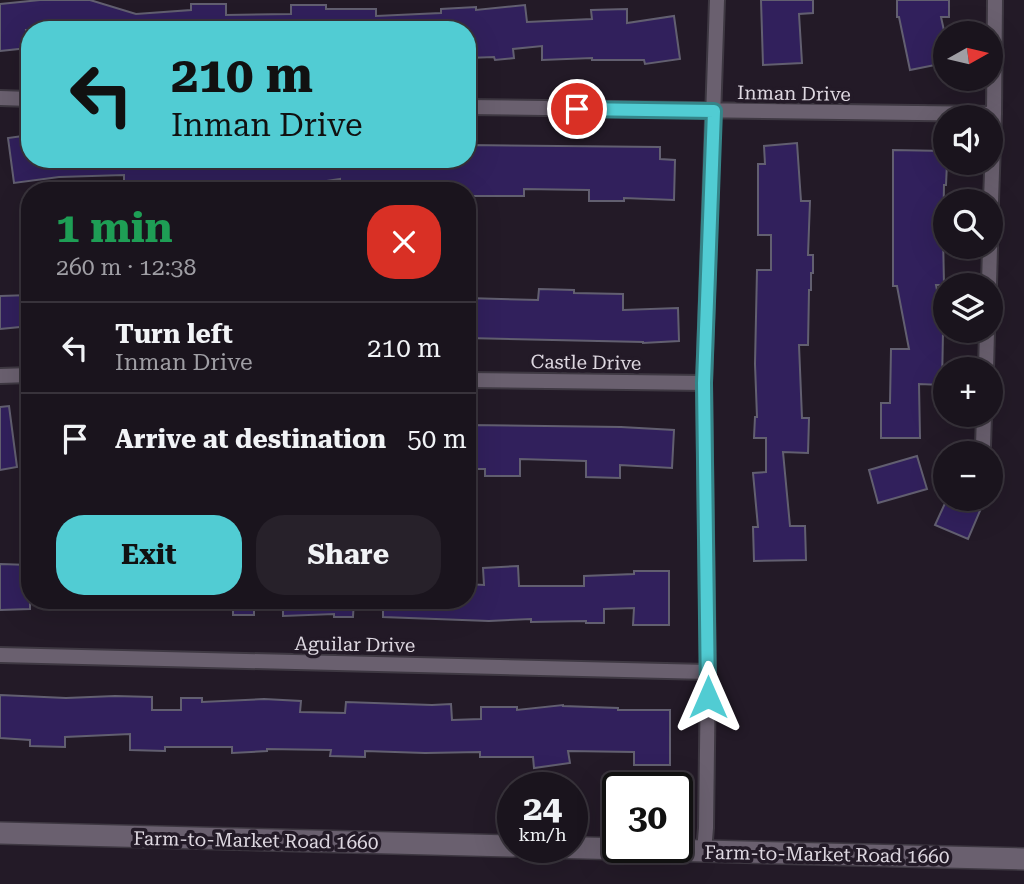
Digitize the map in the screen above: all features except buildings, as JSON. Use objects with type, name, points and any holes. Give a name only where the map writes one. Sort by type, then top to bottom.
[{"type":"main road","name":"Farm-to-Market Road 1660","points":[[0,833],[497,846]]},
{"type":"main road","name":"Farm-to-Market Road 1660","points":[[588,848],[1024,859]]},
{"type":"street","points":[[704,851],[709,672],[704,383],[717,0]]},
{"type":"street","points":[[994,105],[995,0]]},
{"type":"street","points":[[0,98],[21,99]]},
{"type":"street","name":"Inman Drive","points":[[476,107],[933,113]]},
{"type":"street","points":[[0,376],[21,375]]},
{"type":"street","name":"Castle Drive","points":[[476,380],[704,383]]},
{"type":"street","name":"Aguilar Drive","points":[[0,654],[709,672]]},
{"type":"route","points":[[577,109],[714,111],[704,383],[708,697]]}]
